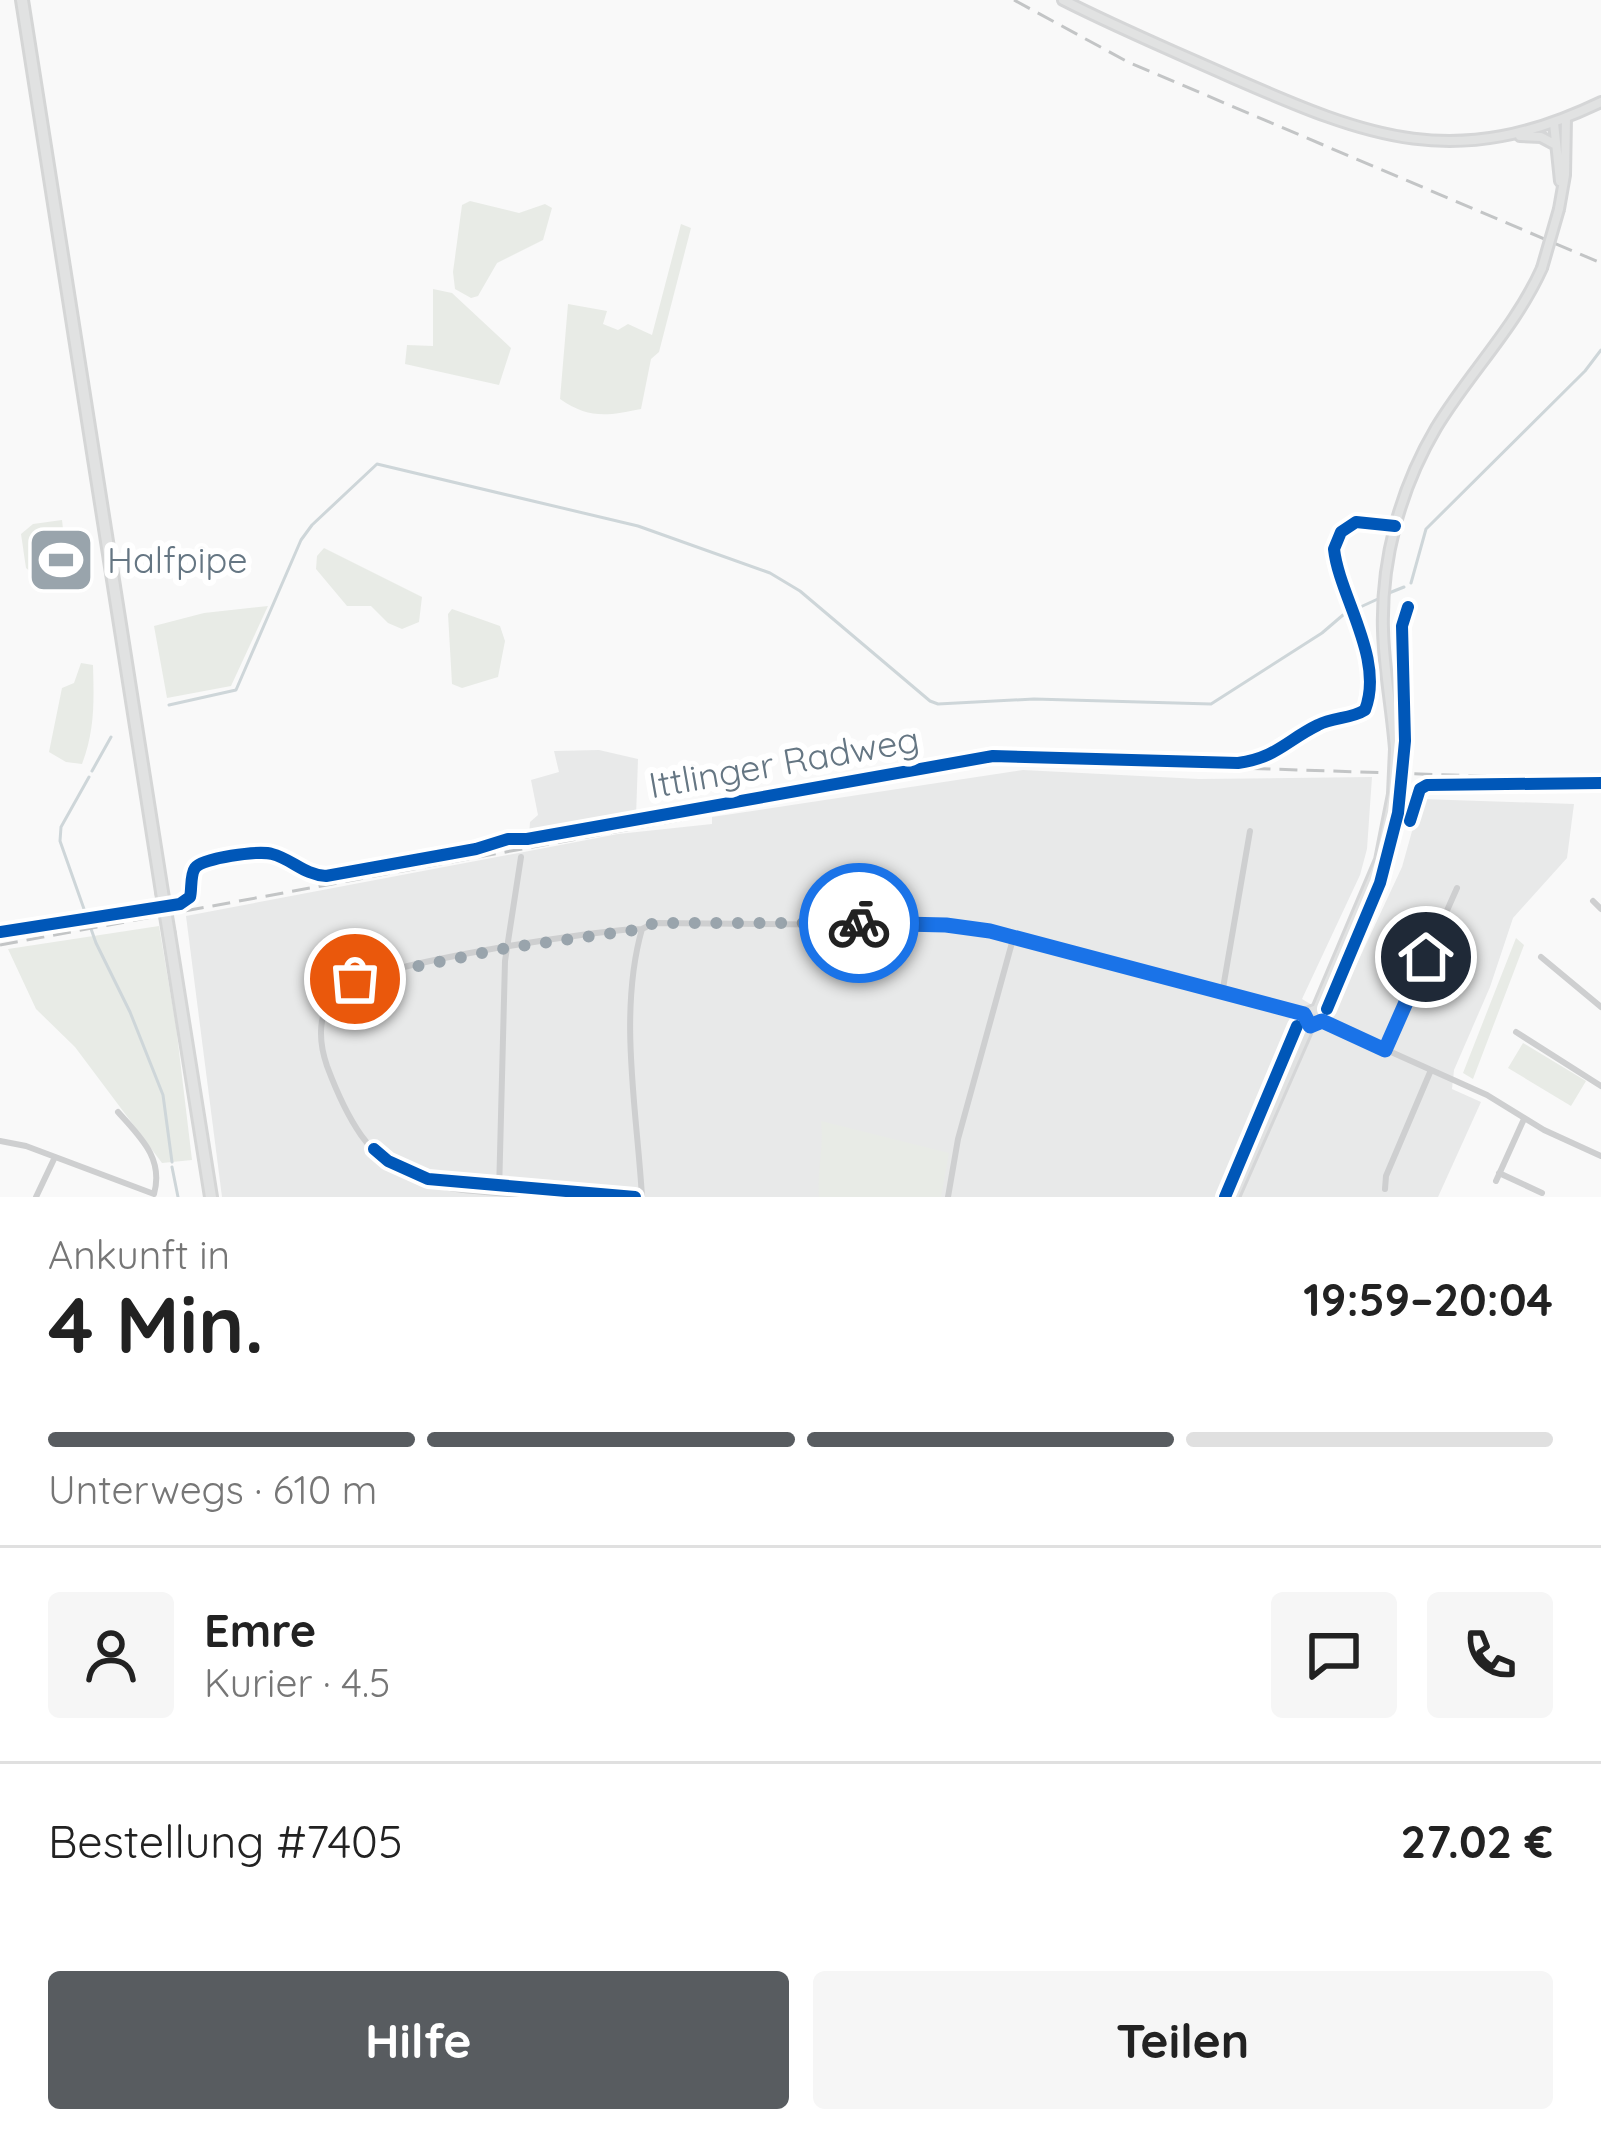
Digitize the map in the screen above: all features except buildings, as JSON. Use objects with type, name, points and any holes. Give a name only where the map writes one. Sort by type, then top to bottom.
[{"type":"highway","points":[[22,0],[207,1172],[207,1197]]},
{"type":"street","points":[[1063,0],[1345,125],[1430,142],[1541,136],[1558,146]]},
{"type":"street","points":[[1506,136],[1601,102]]},
{"type":"street","points":[[553,1197],[415,1184],[379,1163],[347,1117],[320,1037],[331,1000],[355,979],[674,921],[968,926],[1304,1014],[1317,1009],[1381,860],[1394,794],[1384,601],[1395,526],[1416,465],[1447,412],[1523,305],[1542,268],[1565,175],[1566,118]]},
{"type":"street","points":[[1554,122],[1559,206]]},
{"type":"street","points":[[1222,994],[1250,831]]},
{"type":"street","points":[[499,1193],[507,948],[521,857]]},
{"type":"street","points":[[1385,1050],[1457,888]]},
{"type":"street","points":[[1593,901],[1601,909]]},
{"type":"street","points":[[642,929],[633,986],[632,1040],[642,1197]]},
{"type":"street","points":[[948,1197],[958,1139],[1014,938]]},
{"type":"street","points":[[1541,957],[1601,1007]]},
{"type":"street","points":[[1317,1009],[1322,1021],[1487,1095],[1601,1156]]},
{"type":"street","points":[[1304,1014],[1310,1026]]},
{"type":"street","points":[[1234,1197],[1310,1026],[1322,1021]]},
{"type":"street","points":[[1516,1032],[1601,1086]]},
{"type":"street","points":[[1385,1189],[1386,1176],[1432,1070]]},
{"type":"street","points":[[0,1141],[56,1156],[154,1195],[155,1160],[118,1112]]},
{"type":"street","points":[[1524,1118],[1497,1177],[1542,1193]]},
{"type":"street","points":[[35,1197],[56,1156]]},
{"type":"shaded area","points":[[470,201],[519,213],[545,204],[552,208],[543,240],[497,263],[478,296],[471,298],[455,289],[453,272],[462,205]]},
{"type":"shaded area","points":[[681,224],[691,228],[659,352],[651,359],[641,409],[599,414],[560,399],[568,304],[607,311],[603,324],[618,330],[628,324],[652,335]]},
{"type":"shaded area","points":[[433,289],[452,293],[511,348],[499,385],[405,364],[407,345],[433,346]]},
{"type":"shaded area","points":[[62,520],[67,564],[59,574],[38,578],[26,568],[21,534],[33,524]]},
{"type":"shaded area","points":[[324,548],[422,597],[419,622],[402,629],[371,606],[347,606],[316,569],[317,556]]},
{"type":"shaded area","points":[[268,606],[231,686],[167,698],[154,626],[204,613]]},
{"type":"shaded area","points":[[452,609],[500,626],[505,641],[498,677],[462,688],[452,684],[448,614]]},
{"type":"shaded area","points":[[81,663],[93,665],[94,691],[82,764],[49,752],[62,688],[74,683]]},
{"type":"shaded area","points":[[599,750],[638,759],[636,817],[529,836],[530,822],[538,815],[531,780],[559,772],[554,751]]},
{"type":"shaded area","points":[[1023,770],[1199,779],[1372,777],[1367,849],[1360,875],[1302,999],[1332,1017],[1402,867],[1421,799],[1574,804],[1567,858],[1513,918],[1454,1070],[1452,1089],[1481,1102],[1438,1197],[222,1197],[186,916],[618,834],[712,824],[712,817]]},
{"type":"shaded area","points":[[159,926],[192,1160],[162,1163],[75,1047],[36,1009],[8,949]]},
{"type":"shaded area","points":[[1516,938],[1524,945],[1473,1079],[1463,1073]]},
{"type":"shaded area","points":[[1523,1043],[1586,1081],[1571,1106],[1508,1068]]},
{"type":"shaded area","points":[[821,1121],[949,1153],[941,1197],[819,1197]]},
{"type":"waterway","points":[[1411,583],[1426,529],[1601,350]]},
{"type":"waterway","points":[[169,705],[236,690],[301,540],[377,464],[638,526],[770,573],[800,591],[938,704],[1034,699],[1211,704],[1343,615],[1380,598]]},
{"type":"waterway","points":[[1389,593],[1404,587]]},
{"type":"waterway","points":[[92,771],[111,737]]},
{"type":"waterway","points":[[89,777],[61,827],[60,841],[96,943],[163,1095],[172,1162]]},
{"type":"waterway","points":[[172,1167],[178,1197]]},
{"type":"railway","points":[[1014,0],[1128,62],[1601,263]]},
{"type":"railway","points":[[0,945],[979,765],[1061,762],[1601,780]]},
{"type":"cycle path","name":"Ittlinger Radweg","points":[[0,932],[180,904],[190,897],[195,868],[231,856],[272,854],[326,876],[508,839],[993,756],[1251,761],[1324,722],[1365,710],[1370,690],[1365,649],[1334,549],[1341,532],[1356,522],[1395,526]]},
{"type":"cycle path","points":[[1327,1009],[1380,883],[1398,813],[1405,741],[1402,626],[1408,607]]},
{"type":"cycle path","points":[[1410,821],[1420,789],[1427,785],[1601,783]]},
{"type":"cycle path","points":[[1225,1197],[1297,1026]]},
{"type":"cycle path","points":[[374,1149],[388,1161],[428,1179],[635,1197]]},
{"type":"way so far","points":[[355,979],[507,948],[642,929],[654,923],[859,923]]},
{"type":"place","name":"Halfpipe","points":[[61,560]]},
{"type":"route","points":[[859,923],[968,926],[990,931],[1304,1014],[1310,1026],[1322,1021],[1385,1050],[1426,957]]}]
